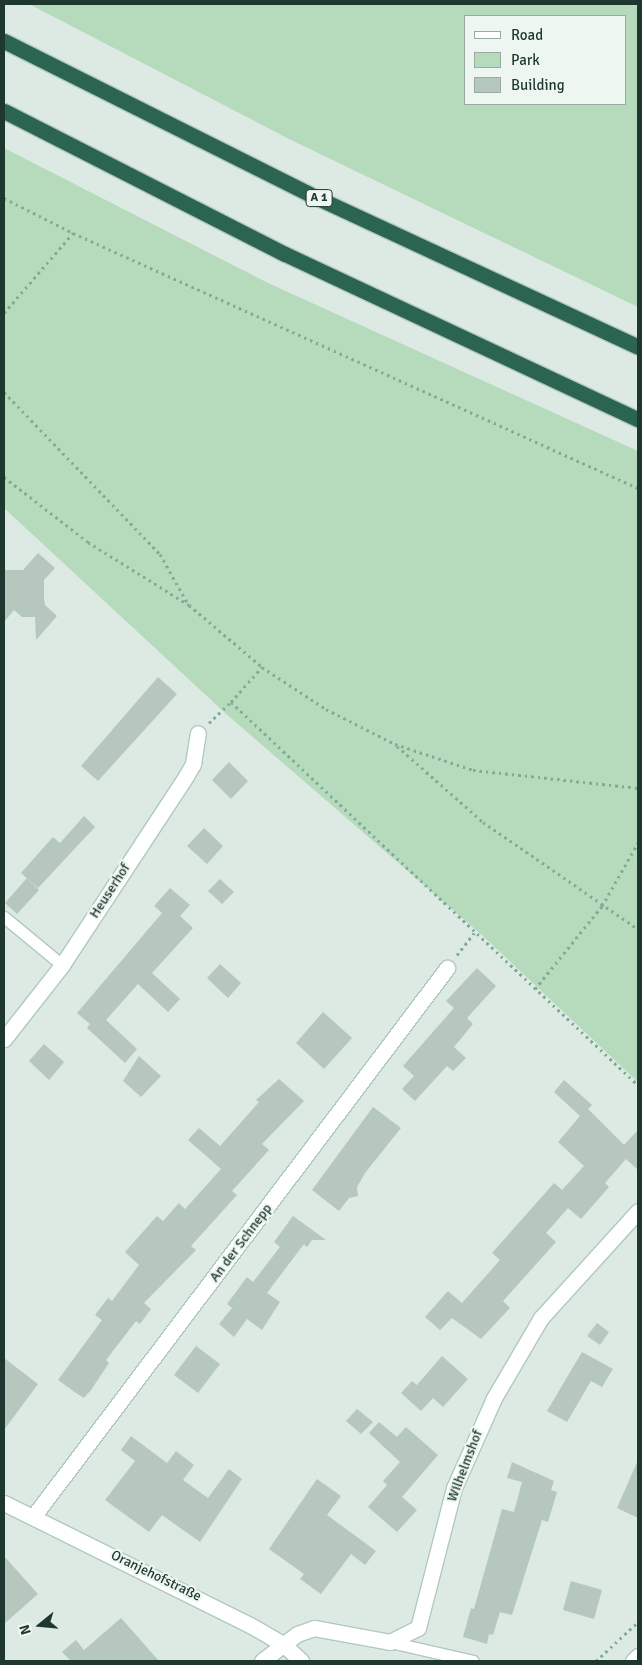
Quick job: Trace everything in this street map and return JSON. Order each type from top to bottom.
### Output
[{"type":"highway","name":"A 1","points":[[4,40],[309,194],[638,347]]},
{"type":"highway","points":[[4,111],[285,254],[638,419]]},
{"type":"street","name":"Heuserhof","points":[[4,1039],[62,965],[186,776],[193,764],[198,733]]},
{"type":"street","name":"An der Schnepp","points":[[33,1517],[447,968]]},
{"type":"street","name":"Wilhelmshof","points":[[390,1642],[418,1628],[454,1488],[494,1398],[518,1356],[541,1318],[570,1283],[638,1211]]},
{"type":"street","name":"Oranjehofstraße","points":[[4,1503],[154,1574],[283,1644],[301,1661]]},
{"type":"street","points":[[262,1661],[297,1634],[314,1628],[390,1642]]},
{"type":"street","points":[[633,1661],[638,1656]]},
{"type":"lane","points":[[4,917],[62,965]]},
{"type":"lane","points":[[390,1642],[473,1661]]},
{"type":"path","points":[[4,198],[73,234],[638,488]]},
{"type":"path","points":[[4,314],[73,234]]},
{"type":"path","points":[[4,392],[160,554],[189,605]]},
{"type":"path","points":[[4,477],[88,542],[189,605],[262,667],[326,709],[395,744],[473,770],[638,788]]},
{"type":"path","points":[[198,733],[231,702],[262,667]]},
{"type":"path","points":[[231,702],[474,933],[638,1085]]},
{"type":"path","points":[[395,744],[483,822],[602,906],[638,929]]},
{"type":"path","points":[[535,989],[602,906],[638,843]]},
{"type":"path","points":[[447,968],[474,933]]},
{"type":"path","points":[[596,1661],[638,1622]]},
{"type":"green space","points":[[29,4],[638,4],[638,307],[289,139]]},
{"type":"green space","points":[[4,148],[268,283],[638,451],[638,1082],[484,937],[224,712],[4,508]]},
{"type":"building","points":[[38,553],[55,568],[44,580],[44,597],[45,605],[57,616],[36,640],[35,617],[22,617],[14,610],[4,622],[4,570],[23,570]]},
{"type":"building","points":[[158,677],[177,694],[98,781],[81,766]]},
{"type":"building","points":[[229,762],[248,781],[231,799],[212,780]]},
{"type":"building","points":[[84,816],[95,827],[38,888],[21,873],[53,837],[60,843]]},
{"type":"building","points":[[204,828],[223,846],[207,864],[187,846]]},
{"type":"building","points":[[27,878],[39,890],[17,914],[5,903]]},
{"type":"building","points":[[220,879],[234,892],[222,904],[208,891]]},
{"type":"building","points":[[170,888],[190,905],[180,916],[193,928],[152,973],[180,999],[168,1012],[138,984],[106,1020],[137,1049],[125,1063],[87,1028],[90,1024],[77,1013],[162,913],[154,906]]},
{"type":"building","points":[[220,964],[241,983],[228,998],[207,978]]},
{"type":"building","points":[[477,968],[496,986],[467,1018],[473,1024],[454,1047],[466,1058],[453,1071],[447,1066],[415,1101],[402,1089],[414,1076],[403,1066],[454,1008],[446,1001]]},
{"type":"building","points":[[323,1012],[352,1038],[324,1069],[296,1043]]},
{"type":"building","points":[[44,1044],[64,1062],[49,1080],[29,1061]]},
{"type":"building","points":[[139,1056],[161,1076],[141,1097],[123,1081]]},
{"type":"building","points":[[279,1079],[304,1101],[262,1144],[269,1150],[232,1191],[237,1195],[191,1246],[196,1250],[144,1303],[151,1309],[140,1324],[136,1321],[106,1360],[109,1363],[91,1390],[84,1398],[76,1393],[58,1380],[102,1320],[95,1315],[108,1298],[112,1301],[139,1265],[125,1252],[157,1216],[163,1221],[179,1203],[185,1209],[221,1169],[188,1140],[199,1128],[220,1146],[259,1102],[256,1100]]},
{"type":"building","points":[[564,1080],[592,1105],[588,1109],[624,1145],[638,1130],[638,1170],[626,1159],[605,1183],[609,1187],[581,1219],[568,1208],[546,1233],[556,1242],[503,1301],[510,1308],[481,1339],[452,1318],[440,1330],[425,1317],[448,1291],[462,1303],[500,1260],[492,1253],[554,1183],[562,1190],[584,1166],[558,1142],[580,1116],[554,1092]]},
{"type":"building","points":[[373,1107],[401,1128],[365,1173],[357,1187],[358,1196],[349,1198],[339,1211],[312,1190]]},
{"type":"building","points":[[293,1216],[326,1240],[312,1240],[307,1247],[304,1244],[267,1293],[280,1302],[262,1330],[247,1319],[234,1337],[219,1324],[232,1308],[227,1304],[247,1277],[253,1282],[280,1247],[274,1242]]},
{"type":"building","points":[[597,1323],[609,1332],[600,1345],[587,1336]]},
{"type":"building","points":[[196,1346],[220,1364],[198,1393],[174,1375]]},
{"type":"building","points":[[582,1352],[613,1369],[602,1387],[591,1381],[567,1422],[547,1411]]},
{"type":"building","points":[[442,1356],[468,1379],[443,1407],[433,1398],[421,1411],[401,1393],[412,1381],[417,1385]]},
{"type":"building","points":[[4,1358],[38,1384],[4,1430]]},
{"type":"building","points":[[357,1409],[373,1422],[361,1434],[346,1421]]},
{"type":"building","points":[[379,1422],[397,1437],[406,1427],[438,1455],[402,1497],[417,1510],[397,1532],[368,1507],[387,1485],[383,1481],[400,1462],[369,1433]]},
{"type":"building","points":[[131,1436],[167,1463],[176,1451],[194,1465],[183,1480],[208,1498],[229,1469],[242,1479],[200,1542],[162,1515],[149,1532],[105,1500],[135,1461],[121,1450]]},
{"type":"building","points":[[638,1460],[638,1518],[617,1508]]},
{"type":"building","points":[[512,1462],[554,1481],[551,1490],[557,1492],[548,1522],[542,1520],[512,1615],[500,1612],[493,1635],[489,1634],[487,1644],[463,1637],[471,1608],[474,1609],[502,1509],[514,1512],[522,1482],[507,1478]]},
{"type":"building","points":[[317,1479],[341,1496],[327,1515],[376,1551],[365,1565],[351,1554],[321,1594],[300,1579],[304,1574],[269,1549]]},
{"type":"building","points":[[4,1556],[38,1594],[4,1624]]},
{"type":"building","points":[[571,1581],[602,1590],[594,1619],[563,1610]]},
{"type":"building","points":[[121,1618],[159,1661],[71,1661],[62,1652],[76,1640],[84,1650]]}]
